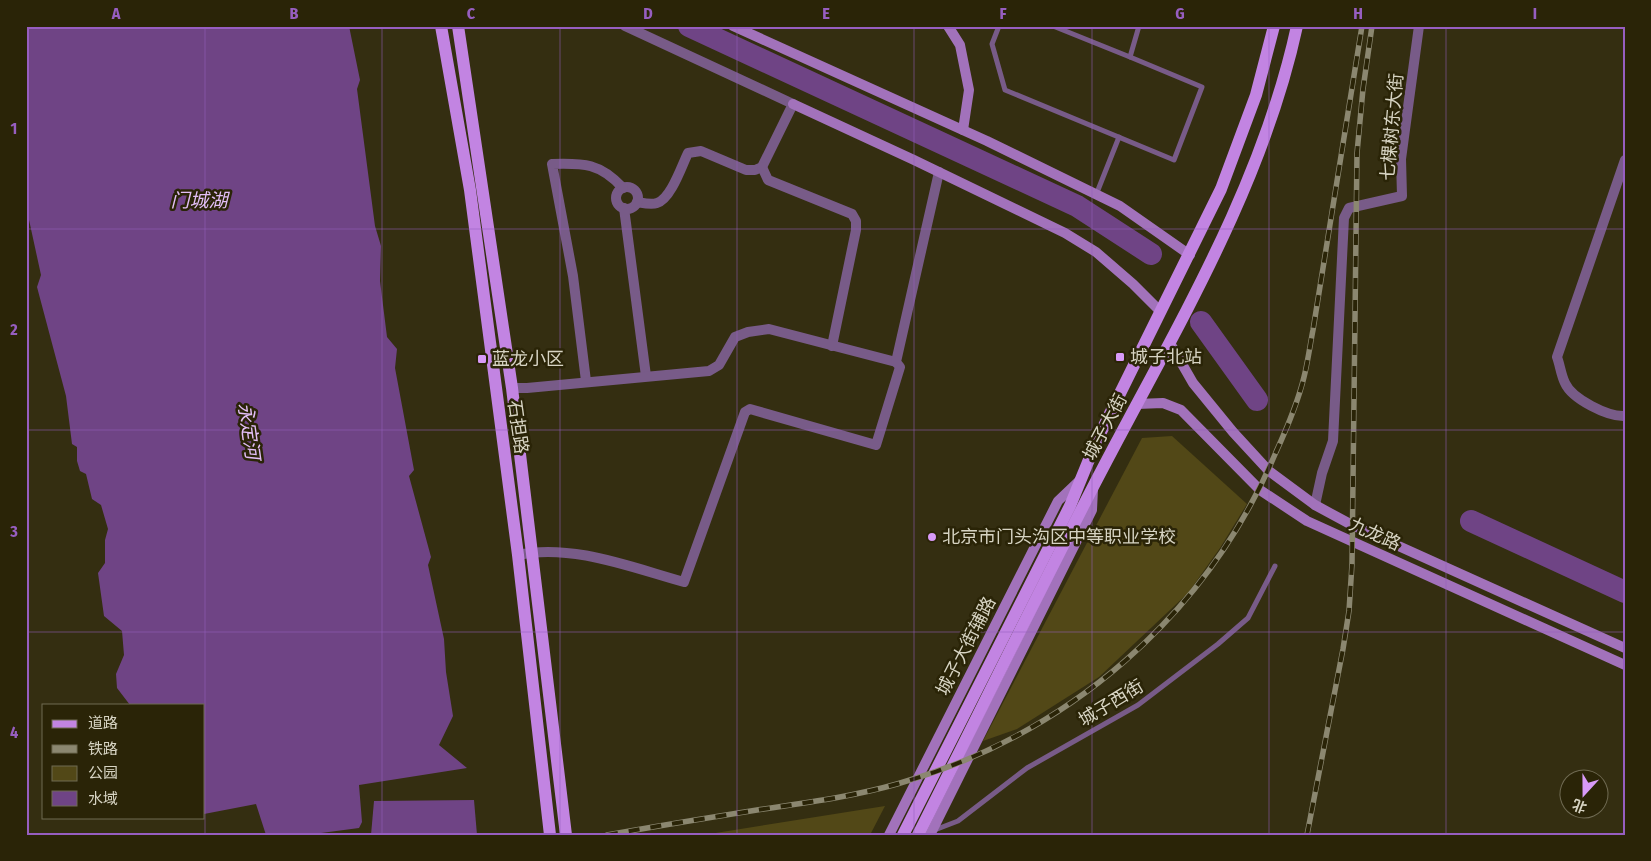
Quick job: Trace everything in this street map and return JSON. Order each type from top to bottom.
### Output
[{"type":"main road","name":"石担路","points":[[441,26],[470,190],[518,555],[550,835]]},
{"type":"main road","name":"石担路","points":[[458,26],[512,388],[566,835]]},
{"type":"main road","name":"城子大街","points":[[903,835],[1070,506],[1097,440],[1221,189],[1256,95],[1274,26]]},
{"type":"main road","name":"城子大街","points":[[918,835],[1094,485],[1170,343],[1241,198],[1276,103],[1297,26]]},
{"type":"street","points":[[625,26],[939,172],[1065,234],[1096,252],[1160,311]]},
{"type":"street","points":[[733,26],[963,130],[1120,206],[1190,255]]},
{"type":"street","points":[[948,26],[960,45],[970,90],[963,130]]},
{"type":"street","name":"七棵树东大街","points":[[1315,505],[1322,474],[1333,440],[1344,218],[1349,208],[1402,196],[1401,158],[1419,26]]},
{"type":"street","points":[[637,202],[658,203],[666,196],[688,152],[701,151],[746,170],[755,170],[762,167],[793,104]]},
{"type":"street","points":[[1625,160],[1557,357],[1565,385],[1586,404],[1617,416],[1625,416]]},
{"type":"street","points":[[586,381],[572,276],[552,164],[585,164],[603,170],[623,188]]},
{"type":"street","points":[[762,167],[768,180],[852,214],[856,221],[856,230],[832,346]]},
{"type":"street","points":[[896,362],[939,172]]},
{"type":"street","points":[[630,187],[636,191],[637,202],[631,208],[624,208],[618,203],[617,197],[623,188],[630,187]]},
{"type":"street","points":[[624,208],[646,376]]},
{"type":"street","points":[[512,388],[709,371],[719,366],[735,337],[748,332],[769,329],[896,362],[900,367],[876,445],[750,408],[745,412],[684,582],[586,555],[546,551],[518,555]]},
{"type":"street","name":"九龙路","points":[[1170,343],[1193,383],[1233,432],[1269,470],[1315,505],[1352,525],[1625,648]]},
{"type":"street","name":"九龙路","points":[[1137,404],[1163,402],[1181,410],[1260,490],[1307,521],[1625,665]]},
{"type":"street","name":"城子大街辅路","points":[[889,835],[1058,501],[1081,478]]},
{"type":"street","points":[[931,833],[1092,510],[1094,485]]},
{"type":"lane","points":[[998,26],[992,44],[1005,90],[1174,160],[1202,87],[1053,26]]},
{"type":"lane","points":[[1130,58],[1140,26]]},
{"type":"lane","points":[[1096,195],[1119,137]]},
{"type":"lane","name":"城子西街","points":[[931,833],[958,821],[1026,768],[1138,705],[1218,644],[1248,618],[1275,566]]},
{"type":"green space","points":[[1172,436],[1247,504],[1220,548],[1188,593],[1099,677],[1017,729],[983,741],[1142,438]]},
{"type":"green space","points":[[885,806],[870,835],[703,835]]},
{"type":"water","name":"门城湖","points":[[26,26],[349,26],[360,80],[357,89],[375,226],[381,246],[380,281],[387,337],[397,349],[395,368],[414,470],[409,476],[431,557],[428,565],[444,639],[446,672],[453,716],[439,745],[467,768],[359,785],[362,822],[359,828],[306,835],[266,835],[256,804],[205,814],[205,704],[129,704],[117,688],[116,674],[124,655],[122,631],[104,616],[98,573],[105,563],[105,540],[108,529],[101,505],[92,499],[86,474],[80,471],[77,461],[77,447],[72,444],[66,396],[37,287],[41,275],[26,206]]},
{"type":"water","points":[[474,800],[477,835],[371,835],[374,801]]},
{"type":"waterway","points":[[689,26],[1077,206],[1151,254]]},
{"type":"waterway","points":[[1201,322],[1257,400]]},
{"type":"waterway","points":[[1471,521],[1625,592]]},
{"type":"railway","points":[[607,835],[862,793],[897,784],[960,762],[1019,735],[1074,701],[1125,661],[1171,616],[1212,566],[1247,511],[1280,443],[1299,396],[1313,330],[1362,26]]},
{"type":"railway","points":[[1307,835],[1349,611],[1352,564],[1357,153],[1363,89],[1372,26]]},
{"type":"place","name":"城子北站","points":[[1120,357]]},
{"type":"place","name":"蓝龙小区","points":[[482,359]]},
{"type":"place","name":"北京市门头沟区中等职业学校","points":[[932,537]]},
{"type":"water label","name":"永定河","points":[[249,431]]}]
